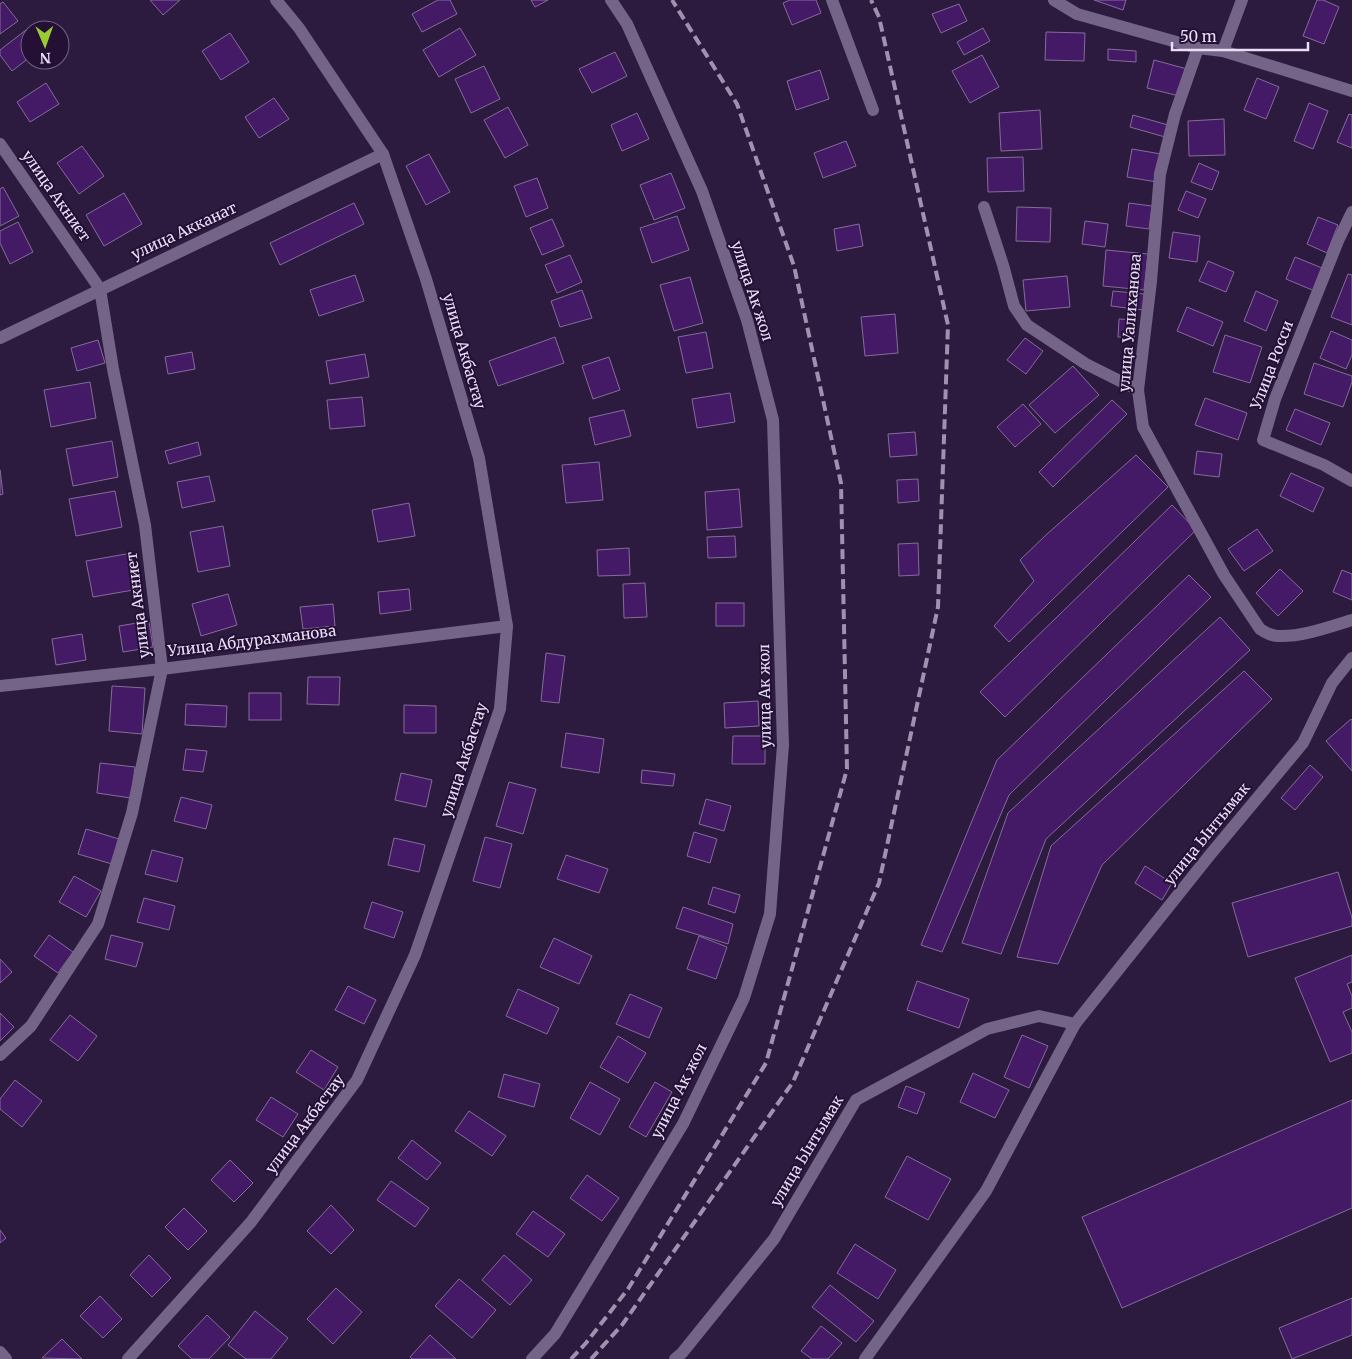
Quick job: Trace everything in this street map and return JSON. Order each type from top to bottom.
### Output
[{"type":"street","name":"улица Акбастау","points":[[128,1359],[252,1222],[357,1080],[415,956],[500,709],[507,626],[479,458],[426,279],[383,154],[300,28],[276,0]]},
{"type":"street","name":"улица Ак жол","points":[[532,1359],[554,1334],[683,1124],[744,998],[770,914],[783,745],[773,420],[747,320],[702,191],[627,24],[611,0]]},
{"type":"street","points":[[832,0],[873,110]]},
{"type":"street","points":[[1054,0],[1076,14],[1198,48],[1223,50],[1352,91]]},
{"type":"street","points":[[1223,50],[1242,0]]},
{"type":"street","name":"улица Уалиханова","points":[[1198,48],[1175,114],[1160,174],[1154,225],[1151,281],[1138,390],[1143,427],[1224,575],[1260,628],[1267,634],[1278,636],[1352,620]]},
{"type":"street","name":"улица Акниет","points":[[0,144],[100,289],[113,369],[145,526],[162,669],[132,813],[98,924],[31,1026],[0,1055]]},
{"type":"street","name":"улица Акканат","points":[[0,338],[383,154]]},
{"type":"street","points":[[984,207],[1004,265],[1014,306],[1027,326],[1086,364],[1138,390]]},
{"type":"street","name":"Улица Росси","points":[[1352,212],[1338,241],[1275,399],[1263,440],[1324,465],[1352,481]]},
{"type":"street","name":"Улица Абдурахманова","points":[[0,686],[162,669],[507,626]]},
{"type":"street","name":"улица Ынтымак","points":[[865,1359],[986,1191],[1075,1024],[1303,742],[1332,683],[1352,658]]},
{"type":"street","name":"улица Ынтымак","points":[[675,1359],[682,1353],[774,1239],[856,1100],[987,1029],[1039,1016],[1075,1024]]},
{"type":"street","points":[[0,1352],[6,1359]]},
{"type":"building","points":[[150,0],[180,0],[163,15]]},
{"type":"building","points":[[438,0],[450,0],[457,14],[422,32],[412,14]]},
{"type":"building","points":[[531,0],[548,0],[535,7]]},
{"type":"building","points":[[790,0],[816,0],[821,13],[792,25],[783,3]]},
{"type":"building","points":[[1094,0],[1126,0],[1123,10]]},
{"type":"building","points":[[1317,0],[1323,0],[1339,7],[1324,44],[1303,36]]},
{"type":"building","points":[[3,2],[18,21],[0,34],[0,4]]},
{"type":"building","points":[[959,4],[967,21],[941,33],[932,14]]},
{"type":"building","points":[[460,28],[476,55],[439,77],[423,50]]},
{"type":"building","points":[[983,28],[990,41],[964,55],[957,42]]},
{"type":"building","points":[[1046,32],[1085,33],[1084,61],[1045,60]]},
{"type":"building","points":[[230,33],[249,62],[221,80],[202,51]]},
{"type":"building","points":[[20,35],[20,65],[12,71],[0,55],[0,50]]},
{"type":"building","points":[[1108,49],[1136,51],[1136,62],[1108,60]]},
{"type":"building","points":[[615,52],[627,76],[592,93],[579,69]]},
{"type":"building","points":[[982,55],[999,87],[970,103],[952,71]]},
{"type":"building","points":[[1154,60],[1187,69],[1179,96],[1147,88]]},
{"type":"building","points":[[484,66],[500,99],[471,113],[455,79]]},
{"type":"building","points":[[820,70],[829,99],[796,110],[787,81]]},
{"type":"building","points":[[1257,78],[1279,87],[1266,119],[1244,110]]},
{"type":"building","points":[[46,83],[59,104],[30,122],[17,102]]},
{"type":"building","points":[[274,98],[289,119],[259,138],[245,117]]},
{"type":"building","points":[[1309,103],[1328,111],[1313,149],[1294,141]]},
{"type":"building","points":[[508,107],[528,145],[505,158],[484,120]]},
{"type":"building","points":[[1040,110],[1042,149],[1001,151],[999,113]]},
{"type":"building","points":[[637,113],[649,139],[622,151],[611,125]]},
{"type":"building","points":[[1349,114],[1352,115],[1352,148],[1337,142]]},
{"type":"building","points":[[1133,115],[1168,125],[1165,137],[1130,127]]},
{"type":"building","points":[[1224,119],[1225,155],[1189,156],[1188,121]]},
{"type":"building","points":[[846,141],[856,166],[823,178],[814,153]]},
{"type":"building","points":[[82,146],[104,176],[79,194],[57,163]]},
{"type":"building","points":[[1132,149],[1161,154],[1157,182],[1127,177]]},
{"type":"building","points":[[429,154],[450,192],[426,205],[406,166]]},
{"type":"building","points":[[1023,157],[1024,191],[988,192],[987,158]]},
{"type":"building","points":[[1199,163],[1219,172],[1212,190],[1191,182]]},
{"type":"building","points":[[671,173],[685,208],[654,220],[640,185]]},
{"type":"building","points":[[537,178],[548,208],[526,217],[514,186]]},
{"type":"building","points":[[3,187],[19,216],[0,226],[0,189]]},
{"type":"building","points":[[1186,191],[1206,199],[1198,218],[1178,210]]},
{"type":"building","points":[[124,193],[142,224],[104,246],[86,215]]},
{"type":"building","points":[[354,203],[364,224],[280,265],[270,243]]},
{"type":"building","points":[[1129,203],[1152,206],[1149,229],[1126,226]]},
{"type":"building","points":[[1017,207],[1051,208],[1050,242],[1016,241]]},
{"type":"building","points":[[677,216],[689,250],[652,263],[640,228]]},
{"type":"building","points":[[1318,217],[1338,225],[1327,253],[1307,244]]},
{"type":"building","points":[[552,219],[564,246],[542,255],[530,228]]},
{"type":"building","points":[[1085,221],[1108,224],[1105,247],[1082,244]]},
{"type":"building","points":[[18,222],[33,252],[10,264],[0,243],[0,231]]},
{"type":"building","points":[[859,224],[863,246],[837,251],[834,229]]},
{"type":"building","points":[[1173,232],[1200,236],[1197,262],[1169,258]]},
{"type":"building","points":[[1106,250],[1148,254],[1144,290],[1103,286]]},
{"type":"building","points":[[570,255],[582,282],[557,293],[545,265]]},
{"type":"building","points":[[1295,257],[1327,270],[1317,292],[1286,279]]},
{"type":"building","points":[[1208,261],[1234,272],[1226,292],[1199,281]]},
{"type":"building","points":[[1348,274],[1352,275],[1352,325],[1331,317]]},
{"type":"building","points":[[355,275],[364,301],[319,316],[310,290]]},
{"type":"building","points":[[1067,276],[1070,307],[1026,311],[1023,280]]},
{"type":"building","points":[[690,277],[703,323],[674,331],[660,285]]},
{"type":"building","points":[[582,290],[592,318],[560,327],[551,301]]},
{"type":"building","points":[[1113,291],[1144,294],[1143,310],[1111,306]]},
{"type":"building","points":[[1256,291],[1278,301],[1266,331],[1244,321]]},
{"type":"building","points":[[1187,307],[1223,322],[1213,346],[1177,331]]},
{"type":"building","points":[[895,314],[898,353],[865,356],[861,317]]},
{"type":"building","points":[[1119,319],[1136,320],[1134,338],[1118,337]]},
{"type":"building","points":[[1331,331],[1352,340],[1352,355],[1346,369],[1320,358]]},
{"type":"building","points":[[706,332],[713,368],[686,373],[678,337]]},
{"type":"building","points":[[1225,335],[1262,347],[1250,383],[1213,372]]},
{"type":"building","points":[[555,337],[564,363],[498,386],[489,361]]},
{"type":"building","points":[[1025,338],[1043,351],[1026,374],[1007,360]]},
{"type":"building","points":[[98,340],[105,363],[77,371],[71,348]]},
{"type":"building","points":[[192,352],[195,369],[168,374],[165,357]]},
{"type":"building","points":[[365,354],[369,377],[330,384],[326,361]]},
{"type":"building","points":[[609,357],[620,390],[593,399],[582,366]]},
{"type":"building","points":[[1314,363],[1352,376],[1352,382],[1343,407],[1304,394]]},
{"type":"building","points":[[1073,366],[1099,395],[1055,433],[1029,405]]},
{"type":"building","points":[[90,382],[96,418],[51,427],[44,390]]},
{"type":"building","points":[[730,393],[735,422],[697,428],[692,399]]},
{"type":"building","points":[[362,397],[365,426],[330,429],[327,400]]},
{"type":"building","points":[[1205,398],[1247,413],[1238,440],[1195,425]]},
{"type":"building","points":[[1112,400],[1127,414],[1053,487],[1039,472]]},
{"type":"building","points":[[1023,404],[1041,424],[1015,447],[997,427]]},
{"type":"building","points":[[1295,409],[1330,423],[1321,445],[1286,430]]},
{"type":"building","points":[[624,410],[631,436],[595,445],[589,418]]},
{"type":"building","points":[[915,432],[917,455],[890,457],[888,434]]},
{"type":"building","points":[[112,441],[118,477],[73,486],[66,449]]},
{"type":"building","points":[[198,442],[201,455],[169,464],[165,451]]},
{"type":"building","points":[[1197,451],[1222,454],[1219,477],[1194,474]]},
{"type":"building","points":[[1136,455],[1168,487],[1009,642],[994,626],[1034,581],[1020,560]]},
{"type":"building","points":[[599,462],[603,500],[566,503],[562,465]]},
{"type":"building","points":[[0,470],[3,494],[0,495]]},
{"type":"building","points":[[1291,473],[1324,488],[1313,512],[1280,496]]},
{"type":"building","points":[[209,476],[215,501],[182,508],[177,482]]},
{"type":"building","points":[[918,479],[919,501],[898,503],[897,480]]},
{"type":"building","points":[[739,489],[742,527],[707,530],[705,492]]},
{"type":"building","points":[[115,491],[122,527],[76,536],[69,499]]},
{"type":"building","points":[[409,503],[415,536],[378,542],[372,510]]},
{"type":"building","points":[[1172,505],[1196,530],[1005,717],[980,692]]},
{"type":"building","points":[[223,526],[230,566],[198,572],[190,532]]},
{"type":"building","points":[[1257,529],[1273,551],[1244,571],[1228,549]]},
{"type":"building","points":[[735,536],[736,557],[708,558],[707,537]]},
{"type":"building","points":[[918,543],[919,575],[899,576],[898,544]]},
{"type":"building","points":[[629,548],[630,575],[598,576],[597,550]]},
{"type":"building","points":[[132,553],[139,589],[93,597],[86,561]]},
{"type":"building","points":[[1280,569],[1303,591],[1278,616],[1256,593]]},
{"type":"building","points":[[1342,570],[1352,574],[1352,600],[1333,592]]},
{"type":"building","points":[[1189,575],[1211,597],[1009,795],[942,952],[921,945],[997,760]]},
{"type":"building","points":[[645,583],[647,617],[624,618],[623,584]]},
{"type":"building","points":[[409,589],[411,610],[380,614],[378,592]]},
{"type":"building","points":[[228,594],[237,625],[201,636],[192,604]]},
{"type":"building","points":[[716,603],[744,603],[744,626],[716,626]]},
{"type":"building","points":[[333,604],[335,626],[303,629],[300,607]]},
{"type":"building","points":[[1220,617],[1250,650],[1046,839],[1001,954],[962,943],[1008,813]]},
{"type":"building","points":[[149,621],[153,647],[123,652],[119,626]]},
{"type":"building","points":[[82,634],[86,660],[56,665],[52,639]]},
{"type":"building","points":[[546,653],[565,656],[559,703],[541,701]]},
{"type":"building","points":[[1244,671],[1272,699],[1102,865],[1058,964],[1017,957],[1051,846]]},
{"type":"building","points":[[308,677],[340,677],[339,705],[307,704]]},
{"type":"building","points":[[112,686],[145,688],[142,734],[109,731]]},
{"type":"building","points":[[249,693],[281,693],[281,720],[249,720]]},
{"type":"building","points":[[758,701],[759,726],[725,728],[724,703]]},
{"type":"building","points":[[186,704],[227,706],[226,727],[185,725]]},
{"type":"building","points":[[404,705],[436,706],[436,733],[404,733]]},
{"type":"building","points":[[1352,720],[1352,771],[1326,741]]},
{"type":"building","points":[[566,733],[604,739],[599,773],[561,767]]},
{"type":"building","points":[[733,736],[765,736],[765,764],[732,764]]},
{"type":"building","points":[[186,749],[207,751],[203,772],[183,770]]},
{"type":"building","points":[[100,763],[135,767],[131,798],[97,793]]},
{"type":"building","points":[[1310,765],[1323,777],[1295,810],[1281,798]]},
{"type":"building","points":[[642,770],[675,774],[673,786],[641,783]]},
{"type":"building","points":[[401,773],[432,780],[426,807],[395,800]]},
{"type":"building","points":[[509,782],[536,789],[523,834],[496,826]]},
{"type":"building","points":[[181,797],[212,805],[206,829],[174,821]]},
{"type":"building","points":[[706,799],[731,806],[724,831],[699,824]]},
{"type":"building","points":[[86,829],[119,839],[112,864],[78,854]]},
{"type":"building","points":[[694,832],[717,839],[710,863],[687,856]]},
{"type":"building","points":[[485,837],[512,844],[500,888],[473,881]]},
{"type":"building","points":[[394,838],[425,845],[419,872],[388,865]]},
{"type":"building","points":[[152,850],[183,858],[177,882],[145,874]]},
{"type":"building","points":[[566,855],[608,869],[599,893],[557,879]]},
{"type":"building","points":[[1145,866],[1172,883],[1162,900],[1135,883]]},
{"type":"building","points":[[1338,872],[1352,918],[1352,926],[1248,957],[1232,903]]},
{"type":"building","points":[[74,876],[101,891],[86,917],[59,902]]},
{"type":"building","points":[[713,887],[740,895],[735,913],[708,904]]},
{"type":"building","points":[[144,898],[175,906],[169,930],[137,922]]},
{"type":"building","points":[[372,902],[403,912],[394,938],[364,928]]},
{"type":"building","points":[[683,907],[733,924],[728,944],[676,928]]},
{"type":"building","points":[[49,935],[73,952],[58,973],[34,956]]},
{"type":"building","points":[[111,935],[143,943],[136,967],[105,959]]},
{"type":"building","points":[[699,936],[727,947],[716,979],[687,969]]},
{"type":"building","points":[[554,938],[592,956],[579,984],[540,967]]},
{"type":"building","points":[[1352,955],[1352,982],[1347,984],[1352,996],[1352,1008],[1343,1012],[1352,1032],[1352,1053],[1330,1062],[1295,978]]},
{"type":"building","points":[[0,959],[12,972],[0,983]]},
{"type":"building","points":[[917,981],[969,999],[959,1028],[907,1010]]},
{"type":"building","points":[[348,986],[376,1000],[364,1024],[335,1010]]},
{"type":"building","points":[[518,989],[559,1008],[547,1034],[506,1016]]},
{"type":"building","points":[[630,994],[662,1008],[649,1038],[616,1024]]},
{"type":"building","points":[[0,1013],[14,1027],[0,1041]]},
{"type":"building","points":[[70,1015],[97,1036],[78,1061],[50,1040]]},
{"type":"building","points":[[1022,1035],[1048,1046],[1029,1088],[1004,1077]]},
{"type":"building","points":[[618,1036],[646,1053],[628,1083],[600,1067]]},
{"type":"building","points":[[311,1050],[338,1067],[324,1090],[296,1072]]},
{"type":"building","points":[[973,1073],[1009,1090],[995,1118],[960,1102]]},
{"type":"building","points":[[504,1074],[540,1084],[534,1107],[498,1097]]},
{"type":"building","points":[[15,1080],[42,1101],[22,1127],[0,1109],[0,1099]]},
{"type":"building","points":[[590,1082],[620,1099],[600,1135],[570,1118]]},
{"type":"building","points":[[655,1082],[672,1092],[646,1137],[629,1127]]},
{"type":"building","points":[[906,1086],[925,1093],[917,1114],[898,1107]]},
{"type":"building","points":[[271,1097],[298,1114],[283,1137],[256,1120]]},
{"type":"building","points":[[1352,1100],[1352,1208],[1122,1308],[1082,1217]]},
{"type":"building","points":[[469,1111],[506,1136],[492,1156],[455,1131]]},
{"type":"building","points":[[412,1140],[441,1163],[427,1180],[398,1158]]},
{"type":"building","points":[[907,1156],[951,1179],[928,1220],[885,1197]]},
{"type":"building","points":[[230,1160],[253,1183],[234,1202],[211,1180]]},
{"type":"building","points":[[587,1175],[619,1198],[602,1221],[570,1198]]},
{"type":"building","points":[[391,1181],[429,1208],[415,1227],[377,1200]]},
{"type":"building","points":[[331,1205],[354,1230],[331,1254],[307,1231]]},
{"type":"building","points":[[184,1208],[207,1231],[188,1250],[165,1227]]},
{"type":"building","points":[[533,1211],[565,1234],[548,1257],[516,1234]]},
{"type":"building","points":[[0,1230],[6,1238],[0,1243]]},
{"type":"building","points":[[855,1244],[896,1270],[878,1299],[837,1273]]},
{"type":"building","points":[[149,1255],[171,1278],[152,1297],[130,1275]]},
{"type":"building","points":[[504,1255],[532,1280],[510,1305],[482,1280]]},
{"type":"building","points":[[459,1279],[496,1310],[472,1338],[435,1306]]},
{"type":"building","points":[[830,1285],[874,1321],[856,1342],[812,1307]]},
{"type":"building","points":[[336,1288],[362,1312],[333,1344],[307,1319]]},
{"type":"building","points":[[100,1296],[122,1319],[103,1338],[80,1316]]},
{"type":"building","points":[[1352,1298],[1352,1335],[1292,1359],[1279,1328]]},
{"type":"building","points":[[255,1311],[288,1338],[271,1359],[246,1359],[228,1345]]},
{"type":"building","points":[[207,1315],[230,1337],[209,1359],[192,1359],[178,1346]]},
{"type":"building","points":[[821,1326],[842,1343],[828,1359],[812,1359],[801,1351]]},
{"type":"building","points":[[430,1335],[456,1359],[412,1359],[410,1357]]},
{"type":"building","points":[[62,1339],[82,1359],[42,1358]]},
{"type":"railway","points":[[571,1359],[586,1343],[628,1289],[766,1063],[847,769],[841,483],[794,266],[737,104],[672,0]]},
{"type":"railway","points":[[591,1359],[622,1325],[793,1082],[879,883],[938,607],[948,325],[879,17],[871,0]]}]
